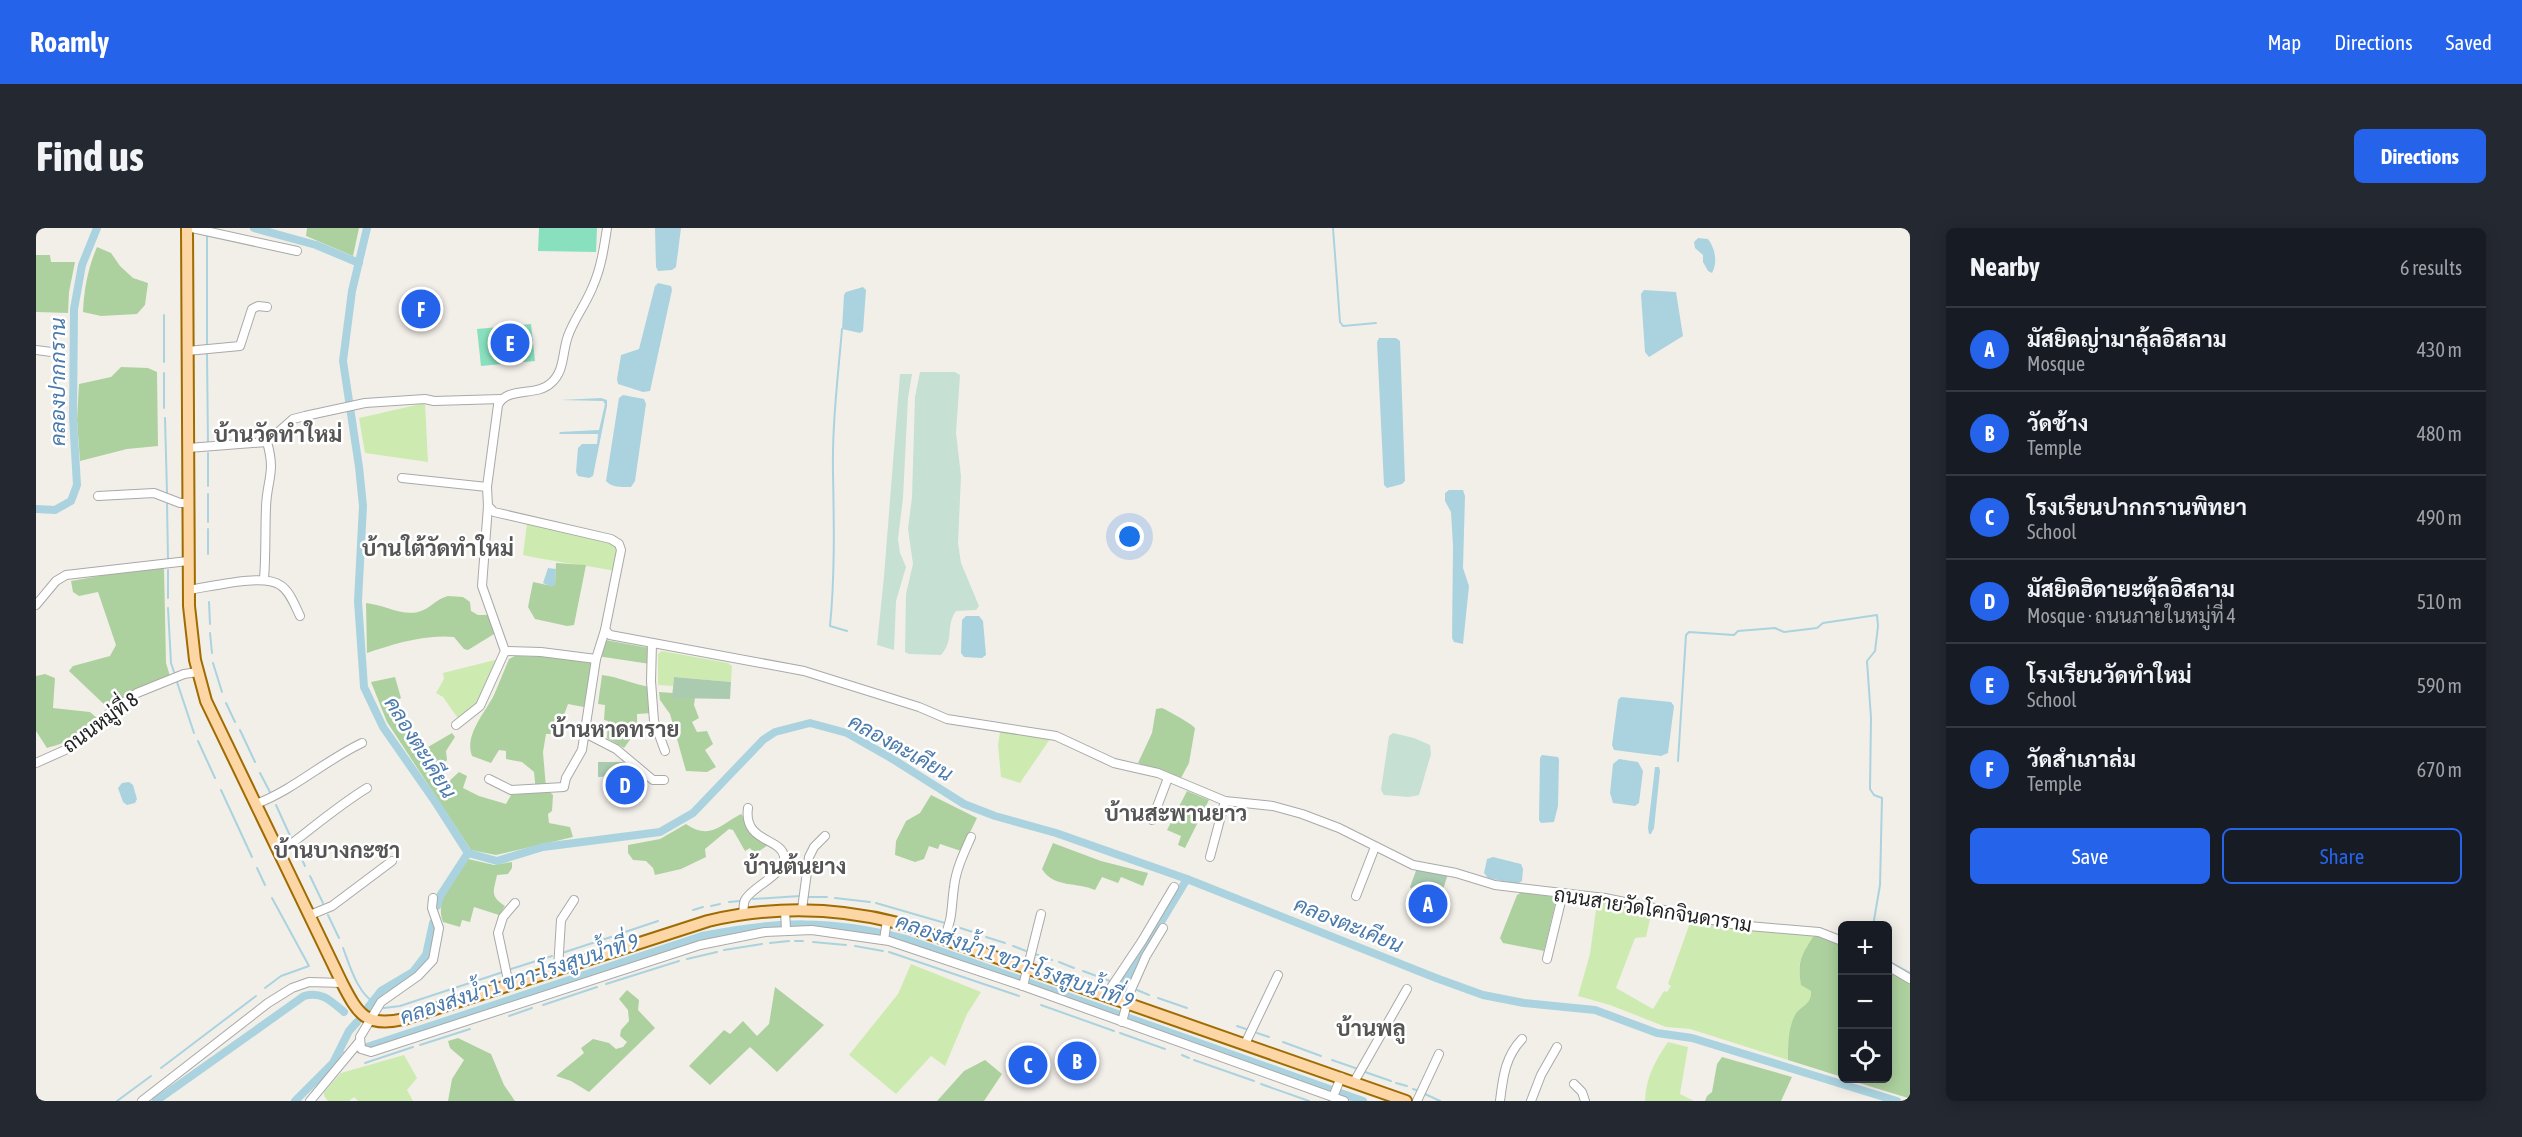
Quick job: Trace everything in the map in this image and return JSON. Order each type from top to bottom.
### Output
[{"type":"main road","points":[[187,228],[188,590],[190,629],[198,672],[206,701],[342,983],[353,1005],[369,1020],[383,1023],[404,1019],[708,921],[743,914],[785,914],[802,909],[844,912],[944,938],[1039,983],[1106,994],[1127,1005],[1406,1101]]},
{"type":"street","points":[[192,228],[297,251]]},
{"type":"street","points":[[188,448],[267,442],[293,419],[357,405],[425,399],[434,401],[501,399],[546,388],[562,367],[567,337],[599,270],[607,228]]},
{"type":"street","points":[[187,351],[240,346],[252,309],[258,306],[267,307]]},
{"type":"street","points":[[36,350],[59,353]]},
{"type":"street","points":[[456,725],[480,706],[505,651],[482,586],[488,506],[487,487],[498,405],[501,399]]},
{"type":"street","points":[[264,579],[267,541],[266,504],[272,476],[272,462],[267,442]]},
{"type":"street","points":[[402,478],[487,487]]},
{"type":"street","points":[[98,496],[154,493],[180,503],[188,503]]},
{"type":"street","points":[[488,506],[494,512],[611,539],[619,544],[621,550],[605,630],[596,659],[582,750],[566,778],[564,787],[511,790],[489,779]]},
{"type":"street","points":[[36,605],[56,581],[66,575],[188,561]]},
{"type":"street","points":[[188,590],[264,579],[279,584],[286,590],[300,616]]},
{"type":"street","name":"ถนนสายวัดโคกจินดาราม","points":[[605,630],[610,635],[804,671],[967,724],[1056,736],[1114,764],[1145,770],[1226,801],[1273,806],[1294,811],[1340,828],[1413,865],[1456,873],[1495,885],[1630,903],[1713,921],[1819,932],[1838,939]]},
{"type":"street","points":[[652,643],[651,681],[654,721],[665,751]]},
{"type":"street","points":[[505,651],[560,654],[596,659]]},
{"type":"street","name":"ถนนหมู่ที่ 8","points":[[36,763],[74,746],[108,714],[137,693],[184,674],[198,672]]},
{"type":"street","points":[[585,733],[616,749],[653,780],[664,780]]},
{"type":"street","points":[[256,804],[286,792],[330,760],[362,743]]},
{"type":"street","points":[[1152,820],[1168,778]]},
{"type":"street","points":[[279,853],[308,833],[340,804],[367,788]]},
{"type":"street","points":[[1209,857],[1226,801]]},
{"type":"street","points":[[743,914],[744,901],[772,876],[785,858],[783,852],[751,828],[747,817],[748,808]]},
{"type":"street","points":[[802,909],[808,857],[825,836]]},
{"type":"street","points":[[944,938],[952,919],[958,867],[971,837]]},
{"type":"street","points":[[1356,896],[1375,847]]},
{"type":"street","points":[[310,915],[332,906],[392,861]]},
{"type":"street","points":[[1106,994],[1142,941],[1174,887]]},
{"type":"street","points":[[1547,959],[1563,893]]},
{"type":"street","points":[[310,1101],[359,1042],[363,1029],[381,1002],[418,976],[433,960],[439,928],[432,908],[433,898]]},
{"type":"street","points":[[558,969],[561,920],[574,900]]},
{"type":"street","points":[[509,985],[498,933],[503,917],[515,903]]},
{"type":"street","points":[[785,914],[786,928]]},
{"type":"street","points":[[1025,978],[1041,914]]},
{"type":"street","points":[[884,938],[886,923]]},
{"type":"street","points":[[359,1042],[361,1049],[371,1052],[683,950],[727,938],[786,928],[884,938],[1025,978],[1123,1020],[1344,1101]]},
{"type":"street","points":[[1123,1020],[1146,956],[1163,928]]},
{"type":"street","points":[[1892,969],[1910,979]]},
{"type":"street","points":[[1245,1044],[1278,975]]},
{"type":"street","points":[[142,1101],[268,1003],[292,988],[309,982],[342,983]]},
{"type":"street","points":[[1354,1082],[1407,988]]},
{"type":"street","points":[[1500,1101],[1505,1067],[1511,1053],[1522,1039]]},
{"type":"street","points":[[1531,1101],[1557,1047]]},
{"type":"street","points":[[1417,1101],[1439,1054]]},
{"type":"street","points":[[1333,1096],[1340,1080]]},
{"type":"street","points":[[1574,1084],[1582,1092],[1585,1101]]},
{"type":"green space","points":[[307,228],[359,228],[353,256],[306,236]]},
{"type":"green space","points":[[539,228],[597,228],[596,252],[538,251]]},
{"type":"green space","points":[[97,247],[111,253],[120,266],[133,278],[148,283],[145,305],[137,314],[101,316],[83,312],[87,279]]},
{"type":"green space","points":[[36,255],[50,255],[51,262],[75,262],[69,292],[68,313],[36,312]]},
{"type":"green space","points":[[531,324],[535,361],[481,366],[477,329]]},
{"type":"green space","points":[[121,367],[148,368],[157,372],[158,446],[127,449],[80,461],[77,420],[79,384],[111,377]]},
{"type":"green space","points":[[920,372],[955,372],[960,375],[956,433],[961,476],[958,543],[961,563],[979,606],[976,610],[956,611],[951,622],[948,643],[941,655],[905,652],[906,594],[913,564],[908,529],[912,497],[915,397]]},
{"type":"green space","points":[[900,374],[912,374],[908,398],[903,498],[898,539],[900,553],[906,567],[896,601],[894,650],[877,645]]},
{"type":"green space","points":[[425,403],[428,462],[365,453],[359,418]]},
{"type":"green space","points":[[527,523],[616,545],[620,552],[616,571],[523,555]]},
{"type":"green space","points":[[556,563],[586,565],[574,625],[567,626],[535,619],[528,607],[533,582],[552,586],[555,584]]},
{"type":"green space","points":[[164,568],[166,663],[170,676],[134,690],[109,709],[69,671],[73,666],[110,656],[116,645],[98,592],[79,596],[73,592],[71,581],[128,571]]},
{"type":"green space","points":[[448,596],[463,597],[470,602],[471,611],[478,615],[489,615],[497,629],[494,634],[468,650],[464,649],[454,637],[443,636],[410,640],[367,653],[366,603],[412,613],[422,611]]},
{"type":"green space","points":[[600,639],[650,648],[650,664],[597,656]]},
{"type":"green space","points":[[662,651],[728,663],[732,666],[731,682],[674,677],[673,686],[658,685],[658,654]]},
{"type":"green space","points":[[515,656],[557,657],[591,662],[590,671],[595,672],[589,708],[568,704],[564,715],[557,714],[554,734],[546,734],[543,752],[546,788],[553,795],[552,811],[548,814],[549,823],[570,827],[573,837],[496,855],[471,850],[387,722],[371,682],[395,677],[401,698],[395,702],[403,715],[399,718],[409,733],[405,736],[416,754],[452,733],[455,737],[446,751],[447,760],[437,771],[446,784],[459,772],[467,776],[463,788],[479,796],[506,804],[511,795],[536,792],[534,772],[522,762],[506,759],[506,751],[499,750],[491,763],[472,756],[470,748],[473,732],[494,695],[509,659]]},
{"type":"green space","points":[[499,659],[477,706],[461,718],[457,717],[443,697],[436,693],[444,679],[443,673]]},
{"type":"green space","points":[[45,674],[55,678],[53,708],[90,712],[98,719],[75,737],[47,748],[36,731],[36,676]]},
{"type":"green space","points":[[602,675],[650,687],[652,713],[637,714],[637,730],[624,748],[607,738],[608,721],[604,720],[605,705],[598,704]]},
{"type":"green space","points":[[674,677],[731,682],[730,699],[672,698]]},
{"type":"green space","points":[[659,692],[673,693],[673,698],[695,698],[694,705],[699,718],[692,722],[697,732],[707,731],[713,744],[705,750],[716,767],[707,772],[686,771],[670,714],[660,700]]},
{"type":"green space","points":[[1162,708],[1195,728],[1189,763],[1181,778],[1138,763],[1152,733],[1156,709]]},
{"type":"green space","points":[[1000,732],[1050,739],[1020,783],[1001,777],[998,745]]},
{"type":"green space","points":[[1393,733],[1430,745],[1431,754],[1419,795],[1409,797],[1384,795],[1381,790],[1389,736]]},
{"type":"green space","points":[[598,762],[627,762],[630,765],[630,775],[598,777]]},
{"type":"green space","points":[[1187,791],[1209,800],[1185,848],[1178,845],[1181,836],[1167,830]]},
{"type":"green space","points":[[931,795],[977,818],[961,851],[940,844],[938,849],[929,846],[924,859],[915,862],[895,855],[896,841],[906,821],[920,813]]},
{"type":"green space","points":[[741,814],[768,845],[755,854],[750,848],[745,851],[733,830],[729,829],[705,849],[706,857],[681,869],[655,875],[653,868],[646,861],[633,860],[628,853],[628,845],[660,839],[686,824],[694,829],[708,831],[720,827]]},
{"type":"green space","points":[[1053,843],[1101,861],[1148,873],[1143,886],[1121,877],[1118,883],[1102,877],[1095,890],[1059,882],[1042,869]]},
{"type":"green space","points":[[468,859],[494,865],[512,862],[512,868],[508,874],[497,875],[494,893],[505,906],[499,915],[474,907],[470,922],[462,920],[460,927],[443,922],[441,905],[447,889]]},
{"type":"green space","points":[[1417,868],[1448,874],[1440,899],[1412,890],[1410,887]]},
{"type":"green space","points":[[1522,892],[1554,897],[1555,905],[1544,951],[1503,943],[1500,938],[1517,895]]},
{"type":"green space","points":[[1597,902],[1652,911],[1646,937],[1635,938],[1616,988],[1653,1009],[1664,991],[1667,992],[1671,986],[1668,984],[1691,920],[1733,927],[1820,935],[1805,952],[1800,962],[1801,984],[1811,991],[1811,995],[1807,1005],[1795,1014],[1788,1045],[1788,1060],[1690,1029],[1666,1027],[1610,1005],[1578,996],[1590,954]]},
{"type":"green space","points":[[1820,935],[1838,943],[1838,1076],[1788,1060],[1792,1022],[1796,1013],[1811,996],[1811,991],[1801,985],[1800,970],[1801,960],[1813,937]]},
{"type":"green space","points":[[911,964],[981,992],[967,1014],[945,1066],[931,1056],[896,1094],[849,1055],[898,994]]},
{"type":"green space","points":[[1892,972],[1910,983],[1910,1097],[1859,1083],[1892,1083]]},
{"type":"green space","points":[[775,987],[824,1025],[777,1072],[750,1047],[710,1085],[689,1066],[724,1030],[730,1034],[743,1021],[757,1036],[769,1024]]},
{"type":"green space","points":[[627,990],[639,1000],[638,1010],[655,1028],[589,1092],[571,1081],[556,1076],[584,1053],[581,1048],[593,1039],[609,1043],[616,1049],[623,1047],[627,1042],[620,1036],[621,1030],[629,1021],[628,1010],[619,999]]},
{"type":"green space","points":[[458,1038],[491,1054],[504,1085],[515,1101],[448,1101],[452,1079],[464,1060],[450,1048],[448,1041]]},
{"type":"green space","points":[[1668,1042],[1688,1047],[1680,1094],[1694,1101],[1645,1101],[1652,1070]]},
{"type":"green space","points":[[404,1055],[417,1078],[407,1090],[413,1101],[358,1101],[354,1097],[349,1101],[328,1101],[324,1096],[324,1092],[341,1073]]},
{"type":"green space","points":[[1722,1057],[1792,1077],[1781,1101],[1705,1101],[1712,1092],[1717,1064]]},
{"type":"green space","points":[[985,1060],[1002,1074],[984,1101],[937,1101],[964,1071]]},
{"type":"water","points":[[655,228],[681,228],[676,267],[672,270],[658,271],[656,267]]},
{"type":"water","points":[[1698,238],[1708,239],[1712,247],[1715,260],[1712,273],[1708,271],[1703,262],[1703,255],[1695,248],[1694,242]]},
{"type":"water","points":[[658,283],[671,286],[672,290],[650,391],[643,392],[618,384],[617,379],[621,355],[639,349],[655,286]]},
{"type":"water","points":[[863,287],[866,290],[863,331],[860,333],[842,329],[844,295],[846,292]]},
{"type":"water","points":[[1644,290],[1676,292],[1683,336],[1649,357],[1645,352],[1641,294]]},
{"type":"water","points":[[1379,338],[1396,338],[1400,341],[1405,481],[1387,488],[1384,485],[1377,342]]},
{"type":"water","points":[[623,395],[644,399],[646,404],[635,481],[631,487],[614,486],[606,481],[619,398]]},
{"type":"water","points":[[601,398],[607,400],[607,406],[593,476],[589,478],[578,476],[576,472],[578,448],[582,444],[597,444],[598,434],[559,434],[560,432],[599,430],[605,404],[603,401],[560,400]]},
{"type":"water","points":[[1449,490],[1463,490],[1465,496],[1463,568],[1469,586],[1463,644],[1454,642],[1452,638],[1453,546],[1451,512],[1445,501],[1445,493]]},
{"type":"water","points":[[548,568],[556,569],[555,584],[552,587],[543,583]]},
{"type":"water","points":[[966,616],[979,616],[983,621],[986,655],[982,658],[964,657],[961,653],[962,620]]},
{"type":"water","points":[[1621,697],[1671,702],[1674,706],[1668,753],[1661,756],[1614,750],[1612,745],[1618,700]]},
{"type":"water","points":[[1542,755],[1558,757],[1559,760],[1558,806],[1554,822],[1541,823],[1539,820],[1540,758]]},
{"type":"water","points":[[1619,759],[1638,762],[1643,771],[1639,803],[1635,806],[1613,803],[1610,793],[1613,764]]},
{"type":"water","points":[[1655,767],[1659,767],[1660,771],[1654,828],[1649,834],[1648,828]]},
{"type":"water","points":[[129,782],[133,785],[137,799],[135,803],[127,805],[123,802],[118,788],[122,783]]},
{"type":"water","points":[[1493,857],[1521,864],[1522,881],[1517,884],[1488,878],[1484,873],[1487,859]]},
{"type":"waterway","name":"คลองปากกราน","points":[[36,509],[55,510],[71,501],[77,485],[73,418],[74,309],[82,265],[97,228]]},
{"type":"waterway","name":"คลองปากกราน","points":[[254,228],[316,245],[359,263]]},
{"type":"waterway","name":"คลองตะเคียน","points":[[367,228],[352,291],[343,361],[363,506],[358,601],[364,687],[383,727],[468,853],[497,861],[543,847],[660,832],[693,813],[763,740],[775,732],[810,723],[847,733],[964,804],[995,816],[1056,833],[1187,879],[1483,995],[1524,1003],[1595,1010],[1657,1033],[1692,1038],[1897,1101]]},
{"type":"waterway","points":[[1333,228],[1340,322],[1343,326],[1376,323]]},
{"type":"waterway","points":[[207,236],[207,348]]},
{"type":"waterway","points":[[164,315],[164,362]]},
{"type":"waterway","points":[[842,329],[833,437],[834,530],[830,626],[847,631]]},
{"type":"waterway","points":[[207,354],[208,445]]},
{"type":"waterway","points":[[164,373],[164,408]]},
{"type":"waterway","points":[[165,418],[167,493]]},
{"type":"waterway","points":[[208,453],[208,486]]},
{"type":"waterway","points":[[208,494],[208,522]]},
{"type":"waterway","points":[[167,502],[168,560]]},
{"type":"waterway","points":[[208,529],[208,554]]},
{"type":"waterway","points":[[168,570],[168,598]]},
{"type":"waterway","points":[[209,602],[210,624]]},
{"type":"waterway","points":[[168,608],[171,663],[174,672]]},
{"type":"waterway","points":[[1678,761],[1686,635],[1689,632],[1734,635],[1738,631],[1775,628],[1784,632],[1817,628],[1823,623],[1877,615],[1875,651],[1867,661],[1871,718],[1870,789],[1874,795],[1882,798],[1880,885],[1874,921]]},
{"type":"waterway","points":[[210,633],[212,653]]},
{"type":"waterway","points":[[213,663],[222,692]]},
{"type":"waterway","points":[[177,682],[194,733]]},
{"type":"waterway","points":[[226,703],[235,722]]},
{"type":"waterway","points":[[240,730],[255,762]]},
{"type":"waterway","points":[[198,741],[215,778]]},
{"type":"waterway","points":[[260,773],[271,794]]},
{"type":"waterway","points":[[221,790],[252,857]]},
{"type":"waterway","points":[[276,805],[292,840]]},
{"type":"waterway","points":[[297,849],[305,866]]},
{"type":"waterway","points":[[437,906],[440,896],[468,853]]},
{"type":"waterway","points":[[257,868],[265,885]]},
{"type":"waterway","points":[[310,876],[323,903]]},
{"type":"waterway","points":[[1120,990],[1187,879]]},
{"type":"waterway","points":[[753,899],[800,896]]},
{"type":"waterway","points":[[806,897],[827,897]]},
{"type":"waterway","points":[[265,988],[281,976],[309,966],[272,898]]},
{"type":"waterway","points":[[835,898],[870,902]]},
{"type":"waterway","points":[[729,902],[740,901]]},
{"type":"waterway","points":[[876,903],[945,923]]},
{"type":"waterway","points":[[711,906],[720,904]]},
{"type":"waterway","points":[[693,910],[703,907]]},
{"type":"waterway","points":[[328,915],[339,938]]},
{"type":"waterway","points":[[619,934],[658,921]]},
{"type":"waterway","points":[[366,1010],[381,991],[413,972],[426,955],[433,923]]},
{"type":"waterway","name":"คลองส่งน้ำ 1 ขวา-โรงสูบน้ำที่ 9","points":[[367,1047],[702,936],[755,927],[828,925],[906,939],[1363,1101]]},
{"type":"waterway","points":[[954,926],[976,933]]},
{"type":"waterway","points":[[562,953],[611,937]]},
{"type":"waterway","points":[[986,937],[1005,943]]},
{"type":"waterway","points":[[770,943],[789,941]]},
{"type":"waterway","points":[[795,941],[803,941]]},
{"type":"waterway","points":[[813,942],[846,945]]},
{"type":"waterway","points":[[724,950],[762,944]]},
{"type":"waterway","points":[[855,946],[883,951]]},
{"type":"waterway","points":[[1013,946],[1026,951]]},
{"type":"waterway","points":[[343,948],[359,986],[376,1004]]},
{"type":"waterway","points":[[687,959],[717,952]]},
{"type":"waterway","points":[[889,952],[1019,996]]},
{"type":"waterway","points":[[1035,954],[1052,960]]},
{"type":"waterway","points":[[511,969],[552,956]]},
{"type":"waterway","points":[[606,984],[679,961]]},
{"type":"waterway","points":[[1059,962],[1074,968]]},
{"type":"waterway","points":[[1892,963],[1910,973]]},
{"type":"waterway","points":[[1083,971],[1110,981]]},
{"type":"waterway","points":[[384,1008],[400,1006],[503,972]]},
{"type":"waterway","points":[[1120,984],[1128,987]]},
{"type":"waterway","points":[[543,1005],[597,987]]},
{"type":"waterway","points":[[1137,990],[1149,995]]},
{"type":"waterway","points":[[161,1068],[256,996]]},
{"type":"waterway","name":"คลองส่งน้ำ 1 ขวา-โรงสูบน้ำที่ 9","points":[[156,1101],[304,996],[321,996],[344,1012]]},
{"type":"waterway","points":[[1158,998],[1187,1008]]},
{"type":"waterway","points":[[1041,1005],[1114,1031]]},
{"type":"waterway","points":[[509,1016],[532,1008]]},
{"type":"waterway","points":[[295,1101],[333,1063],[349,1031],[357,1022]]},
{"type":"waterway","points":[[1237,1026],[1249,1030]]},
{"type":"waterway","points":[[420,1045],[470,1029]]},
{"type":"waterway","points":[[1120,1033],[1165,1049]]},
{"type":"waterway","points":[[1257,1033],[1269,1037]]},
{"type":"waterway","points":[[1283,1042],[1321,1056]]},
{"type":"waterway","points":[[365,1063],[413,1047]]},
{"type":"waterway","points":[[340,1052],[348,1053]]},
{"type":"waterway","points":[[1182,1055],[1189,1058]]},
{"type":"waterway","points":[[1194,1060],[1254,1081]]},
{"type":"waterway","points":[[1332,1060],[1358,1069]]},
{"type":"waterway","points":[[1365,1072],[1391,1081]]},
{"type":"waterway","points":[[117,1101],[151,1076]]},
{"type":"waterway","points":[[1396,1083],[1407,1086]]},
{"type":"waterway","points":[[1261,1084],[1309,1101]]},
{"type":"waterway","points":[[1413,1089],[1419,1091]]},
{"type":"waterway","points":[[1425,1094],[1440,1101]]},
{"type":"place","name":"วัดสำเภาล่ม","points":[[421,309]]},
{"type":"place","name":"โรงเรียนวัดทำใหม่","points":[[510,343]]},
{"type":"place","name":"มัสยิดฮิดายะตุ้ลอิสลาม","points":[[625,785]]},
{"type":"place","name":"มัสยิดญ่ามาลุ้ลอิสลาม","points":[[1428,904]]},
{"type":"place","name":"วัดช้าง","points":[[1077,1061]]},
{"type":"place","name":"โรงเรียนปากกรานพิทยา","points":[[1028,1065]]},
{"type":"district","name":"บ้านวัดทำใหม่","points":[[278,434]]},
{"type":"district","name":"บ้านใต้วัดทำใหม่","points":[[438,548]]},
{"type":"district","name":"บ้านหาดทราย","points":[[615,729]]},
{"type":"district","name":"บ้านสะพานยาว","points":[[1176,813]]},
{"type":"district","name":"บ้านบางกะชา","points":[[337,850]]},
{"type":"district","name":"บ้านต้นยาง","points":[[795,866]]},
{"type":"district","name":"บ้านพลู","points":[[1371,1028]]}]
